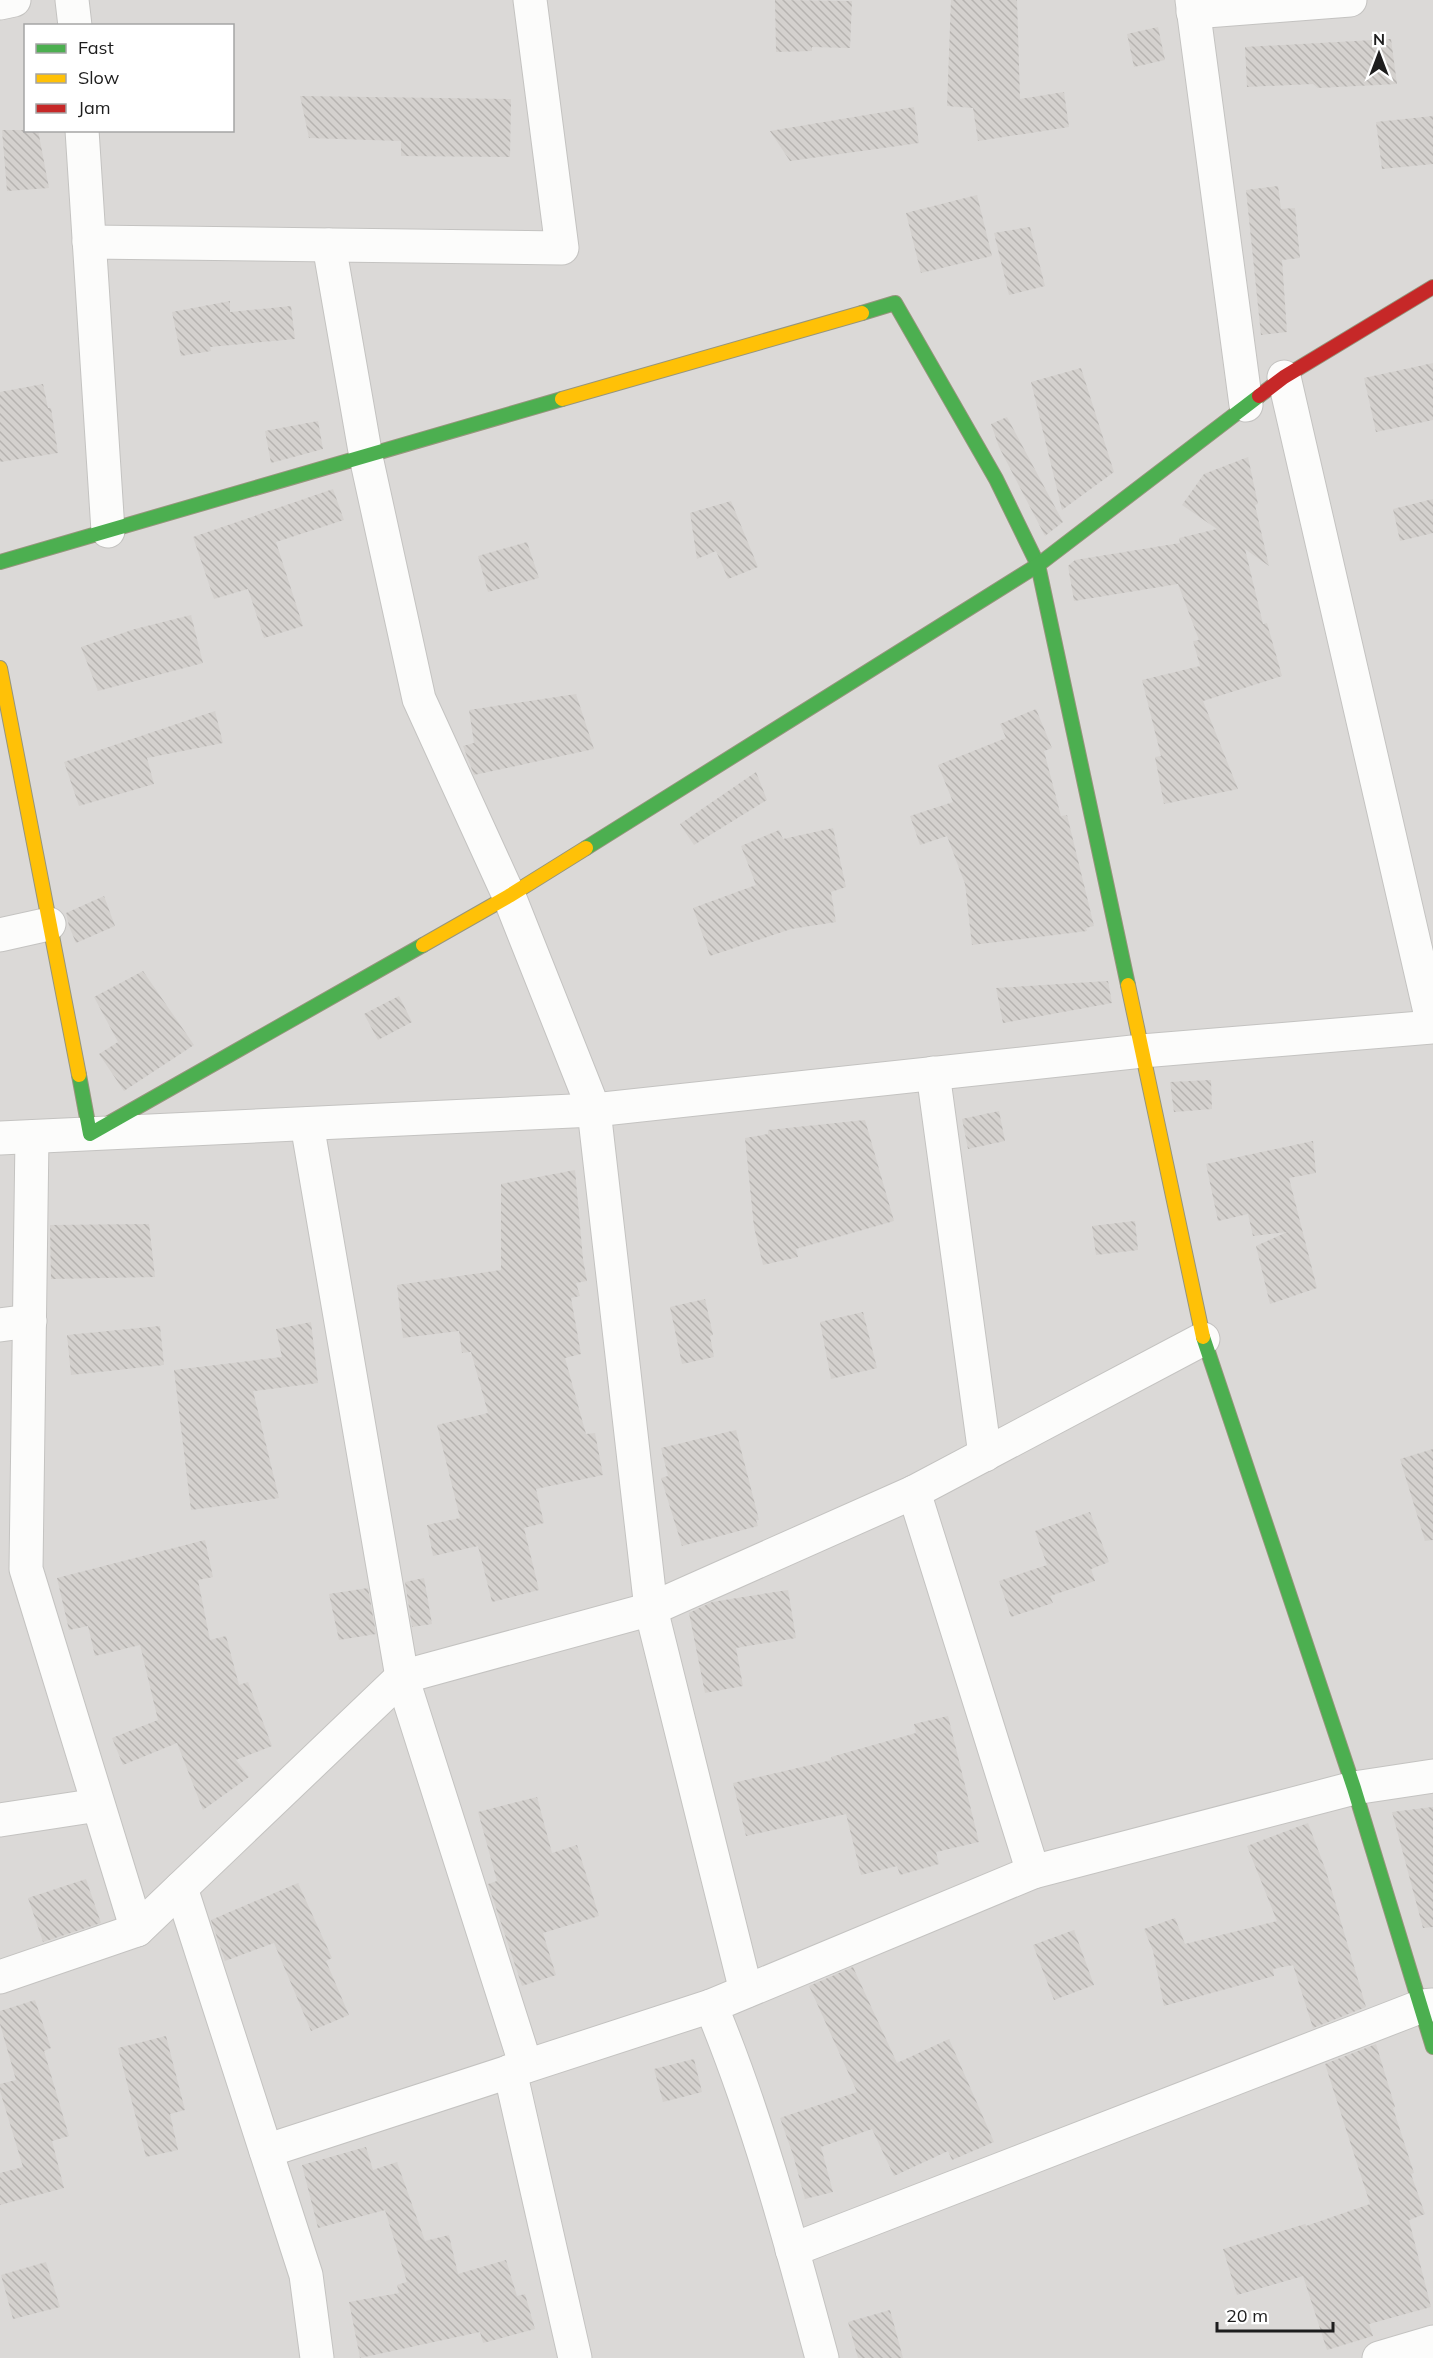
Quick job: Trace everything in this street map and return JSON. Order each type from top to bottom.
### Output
[{"type":"street","points":[[0,3],[14,0]]},
{"type":"street","points":[[72,0],[75,24]]},
{"type":"street","points":[[89,242],[562,248],[530,0]]},
{"type":"street","points":[[1246,405],[1192,6],[1350,0]]},
{"type":"street","points":[[82,132],[108,531]]},
{"type":"street","points":[[328,245],[366,457],[419,699],[509,896],[594,1110],[651,1609],[746,1991]]},
{"type":"street","points":[[90,1134],[509,896],[1038,565],[1284,377],[1433,287]]},
{"type":"street","points":[[0,562],[895,303],[996,479],[1038,565],[1203,1339],[1427,2005],[1433,2047]]},
{"type":"street","points":[[0,1138],[594,1110],[1142,1051],[1433,1026],[1284,377]]},
{"type":"street","points":[[1,677],[90,1134]]},
{"type":"street","points":[[0,934],[49,924]]},
{"type":"street","points":[[933,1073],[985,1455]]},
{"type":"street","points":[[307,1124],[402,1677],[518,2069],[575,2358]]},
{"type":"street","points":[[32,1137],[15,1323],[13,1570],[98,1805],[137,1930]]},
{"type":"street","points":[[0,1977],[137,1930],[402,1677],[651,1609],[914,1492],[1203,1339]]},
{"type":"street","points":[[914,1492],[1033,1872]]},
{"type":"street","points":[[266,2151],[711,2006],[1033,1872],[1354,1788],[1433,1776]]},
{"type":"street","points":[[0,1820],[98,1805]]},
{"type":"street","points":[[181,1888],[306,2275],[317,2358]]},
{"type":"street","points":[[792,2250],[1427,2005]]},
{"type":"street","points":[[711,2006],[733,2058],[792,2250],[822,2358]]},
{"type":"street","points":[[1380,2358],[1433,2342]]},
{"type":"shaded area","points":[[0,0],[1433,0],[1433,2358],[0,2358]]},
{"type":"building","points":[[775,0],[852,1],[850,48],[812,47],[812,51],[776,52]]},
{"type":"building","points":[[951,0],[1017,0],[1020,99],[1064,92],[1069,127],[978,141],[973,108],[947,106]]},
{"type":"building","points":[[1158,27],[1165,60],[1134,67],[1127,34]]},
{"type":"building","points":[[1391,39],[1397,84],[1318,88],[1313,84],[1247,87],[1245,47]]},
{"type":"building","points":[[300,96],[511,99],[510,157],[401,156],[401,141],[309,138]]},
{"type":"building","points":[[914,107],[919,143],[790,161],[770,131]]},
{"type":"building","points":[[1433,116],[1433,164],[1382,169],[1376,122]]},
{"type":"building","points":[[2,130],[38,132],[49,188],[7,191]]},
{"type":"building","points":[[1278,186],[1281,209],[1295,208],[1300,258],[1282,260],[1287,332],[1261,335],[1246,190]]},
{"type":"building","points":[[977,195],[992,256],[921,273],[906,213]]},
{"type":"building","points":[[1030,227],[1045,286],[1009,295],[994,233]]},
{"type":"building","points":[[230,301],[230,312],[291,306],[295,339],[210,347],[211,351],[181,356],[172,312]]},
{"type":"building","points":[[1433,363],[1433,420],[1376,432],[1364,378]]},
{"type":"building","points":[[1081,368],[1114,472],[1062,510],[1031,382]]},
{"type":"building","points":[[43,384],[48,408],[51,408],[58,453],[0,462],[0,392]]},
{"type":"building","points":[[1007,417],[1063,522],[1045,536],[999,447],[991,424]]},
{"type":"building","points":[[318,421],[323,449],[271,463],[265,431]]},
{"type":"building","points":[[1248,457],[1258,504],[1255,505],[1269,566],[1245,549],[1263,624],[1267,623],[1282,676],[1203,701],[1238,789],[1164,804],[1155,757],[1161,756],[1142,680],[1200,666],[1193,641],[1199,640],[1178,584],[1074,601],[1068,566],[1075,560],[1180,543],[1179,538],[1217,529],[1182,505],[1204,474]]},
{"type":"building","points":[[333,489],[344,520],[276,542],[303,626],[264,638],[248,589],[214,599],[193,537]]},
{"type":"building","points":[[1433,499],[1433,533],[1400,541],[1393,509]]},
{"type":"building","points":[[731,501],[758,567],[728,579],[716,551],[697,559],[690,513]]},
{"type":"building","points":[[527,542],[539,578],[488,592],[478,556]]},
{"type":"building","points":[[191,615],[203,663],[98,691],[81,647],[135,629]]},
{"type":"building","points":[[576,694],[594,749],[474,775],[463,746],[474,743],[469,710]]},
{"type":"building","points":[[1036,709],[1052,748],[1044,751],[1061,816],[1067,815],[1094,926],[1086,928],[1087,931],[972,945],[965,884],[947,836],[920,845],[910,816],[953,802],[938,765],[1006,738],[1000,724]]},
{"type":"building","points":[[215,711],[223,743],[147,758],[154,784],[79,806],[64,762]]},
{"type":"building","points":[[756,772],[767,800],[694,845],[680,824]]},
{"type":"building","points":[[833,828],[846,887],[831,892],[836,922],[791,929],[710,956],[693,908],[756,885],[741,846],[779,830],[783,839]]},
{"type":"building","points":[[104,896],[115,926],[76,943],[66,913]]},
{"type":"building","points":[[143,971],[194,1045],[124,1091],[99,1054],[118,1042],[94,997]]},
{"type":"building","points":[[1108,981],[1112,1003],[1003,1023],[996,988]]},
{"type":"building","points":[[399,996],[412,1022],[378,1040],[364,1014]]},
{"type":"building","points":[[1211,1080],[1212,1109],[1174,1112],[1170,1082]]},
{"type":"building","points":[[999,1111],[1005,1141],[968,1149],[962,1119]]},
{"type":"building","points":[[865,1120],[894,1221],[796,1249],[798,1257],[763,1265],[754,1227],[745,1138],[768,1134],[768,1130]]},
{"type":"building","points":[[1313,1141],[1316,1173],[1289,1178],[1317,1288],[1270,1304],[1256,1246],[1287,1232],[1253,1236],[1248,1214],[1218,1221],[1206,1164]]},
{"type":"building","points":[[575,1170],[587,1281],[576,1283],[580,1296],[571,1298],[581,1354],[565,1358],[586,1434],[595,1433],[603,1475],[536,1489],[544,1523],[524,1528],[539,1590],[492,1602],[478,1546],[433,1556],[427,1525],[460,1518],[437,1425],[488,1413],[471,1352],[462,1353],[459,1331],[403,1338],[397,1285],[501,1270],[501,1184]]},
{"type":"building","points":[[1135,1221],[1138,1250],[1096,1255],[1092,1226]]},
{"type":"building","points":[[149,1224],[155,1277],[51,1279],[50,1225]]},
{"type":"building","points":[[705,1299],[713,1335],[710,1336],[714,1357],[682,1364],[670,1307]]},
{"type":"building","points":[[863,1312],[877,1368],[831,1379],[820,1322]]},
{"type":"building","points":[[311,1322],[318,1383],[253,1391],[279,1498],[191,1510],[174,1370],[282,1357],[276,1329]]},
{"type":"building","points":[[160,1326],[164,1365],[71,1375],[67,1335]]},
{"type":"building","points":[[736,1430],[759,1520],[756,1520],[758,1526],[682,1546],[661,1478],[668,1476],[661,1448]]},
{"type":"building","points":[[1433,1449],[1433,1540],[1425,1541],[1400,1459]]},
{"type":"building","points":[[1090,1512],[1109,1562],[1091,1569],[1095,1581],[1050,1596],[1053,1603],[1011,1617],[999,1581],[1047,1565],[1035,1531]]},
{"type":"building","points":[[205,1540],[213,1577],[198,1580],[210,1640],[226,1636],[239,1685],[248,1682],[272,1746],[236,1760],[249,1777],[203,1810],[177,1743],[123,1765],[112,1738],[158,1720],[140,1645],[95,1656],[88,1626],[69,1630],[57,1578]]},
{"type":"building","points":[[424,1578],[432,1624],[412,1627],[405,1582]]},
{"type":"building","points":[[368,1588],[376,1634],[339,1640],[329,1594]]},
{"type":"building","points":[[788,1590],[796,1638],[736,1648],[743,1686],[705,1693],[689,1613],[712,1602]]},
{"type":"building","points":[[948,1716],[979,1842],[936,1852],[939,1864],[900,1875],[897,1866],[861,1875],[846,1814],[746,1836],[733,1783],[832,1760],[831,1757],[916,1733],[914,1724]]},
{"type":"building","points":[[537,1797],[552,1853],[577,1845],[599,1916],[543,1933],[556,1975],[522,1986],[488,1884],[497,1881],[478,1812]]},
{"type":"building","points":[[1433,1807],[1433,1927],[1423,1928],[1392,1812]]},
{"type":"building","points":[[1308,1823],[1326,1871],[1366,2007],[1313,2028],[1293,1965],[1273,1969],[1274,1976],[1164,2006],[1153,1951],[1144,1929],[1175,1918],[1185,1944],[1277,1921],[1247,1846]]},
{"type":"building","points":[[86,1879],[101,1923],[43,1942],[28,1898]]},
{"type":"building","points":[[298,1883],[332,1958],[326,1961],[349,2015],[311,2031],[274,1943],[225,1961],[211,1920]]},
{"type":"building","points":[[1074,1930],[1094,1985],[1054,2000],[1033,1945]]},
{"type":"building","points":[[853,1967],[897,2063],[949,2039],[994,2142],[952,2160],[948,2151],[894,2176],[872,2129],[821,2147],[833,2192],[805,2199],[780,2118],[857,2092],[809,1986]]},
{"type":"building","points":[[35,2000],[51,2048],[44,2051],[69,2136],[52,2141],[64,2188],[0,2205],[0,2173],[23,2167],[0,2091],[0,2084],[16,2080],[0,2024],[0,2011]]},
{"type":"building","points":[[166,2036],[185,2110],[170,2114],[178,2150],[146,2157],[118,2048]]},
{"type":"building","points":[[1376,2044],[1414,2173],[1411,2174],[1425,2214],[1409,2220],[1431,2307],[1369,2324],[1373,2336],[1327,2350],[1303,2276],[1237,2295],[1223,2249],[1305,2224],[1306,2226],[1370,2204],[1325,2064]]},
{"type":"building","points":[[694,2059],[702,2092],[663,2102],[654,2069]]},
{"type":"building","points":[[366,2147],[373,2170],[397,2162],[425,2241],[449,2235],[458,2274],[506,2260],[517,2296],[525,2294],[535,2329],[483,2343],[480,2332],[360,2358],[349,2302],[399,2293],[397,2285],[407,2282],[385,2210],[318,2228],[302,2165]]},
{"type":"building","points":[[46,2262],[60,2307],[13,2319],[1,2275]]},
{"type":"building","points":[[890,2310],[903,2358],[858,2358],[848,2322]]},
{"type":"traffic: fast","points":[[862,313],[895,303],[996,479],[1038,565],[1128,985]]},
{"type":"traffic: fast","points":[[586,848],[1038,565],[1259,396]]},
{"type":"traffic: fast","points":[[0,562],[562,399]]},
{"type":"traffic: fast","points":[[79,1075],[90,1134],[423,945]]},
{"type":"traffic: fast","points":[[1203,1337],[1354,1788],[1433,2047]]},
{"type":"traffic: slow","points":[[562,399],[862,313]]},
{"type":"traffic: slow","points":[[0,668],[79,1075]]},
{"type":"traffic: slow","points":[[423,945],[509,896],[586,848]]},
{"type":"traffic: slow","points":[[1128,985],[1203,1337]]},
{"type":"traffic: jam","points":[[1259,396],[1284,377],[1433,287]]}]
